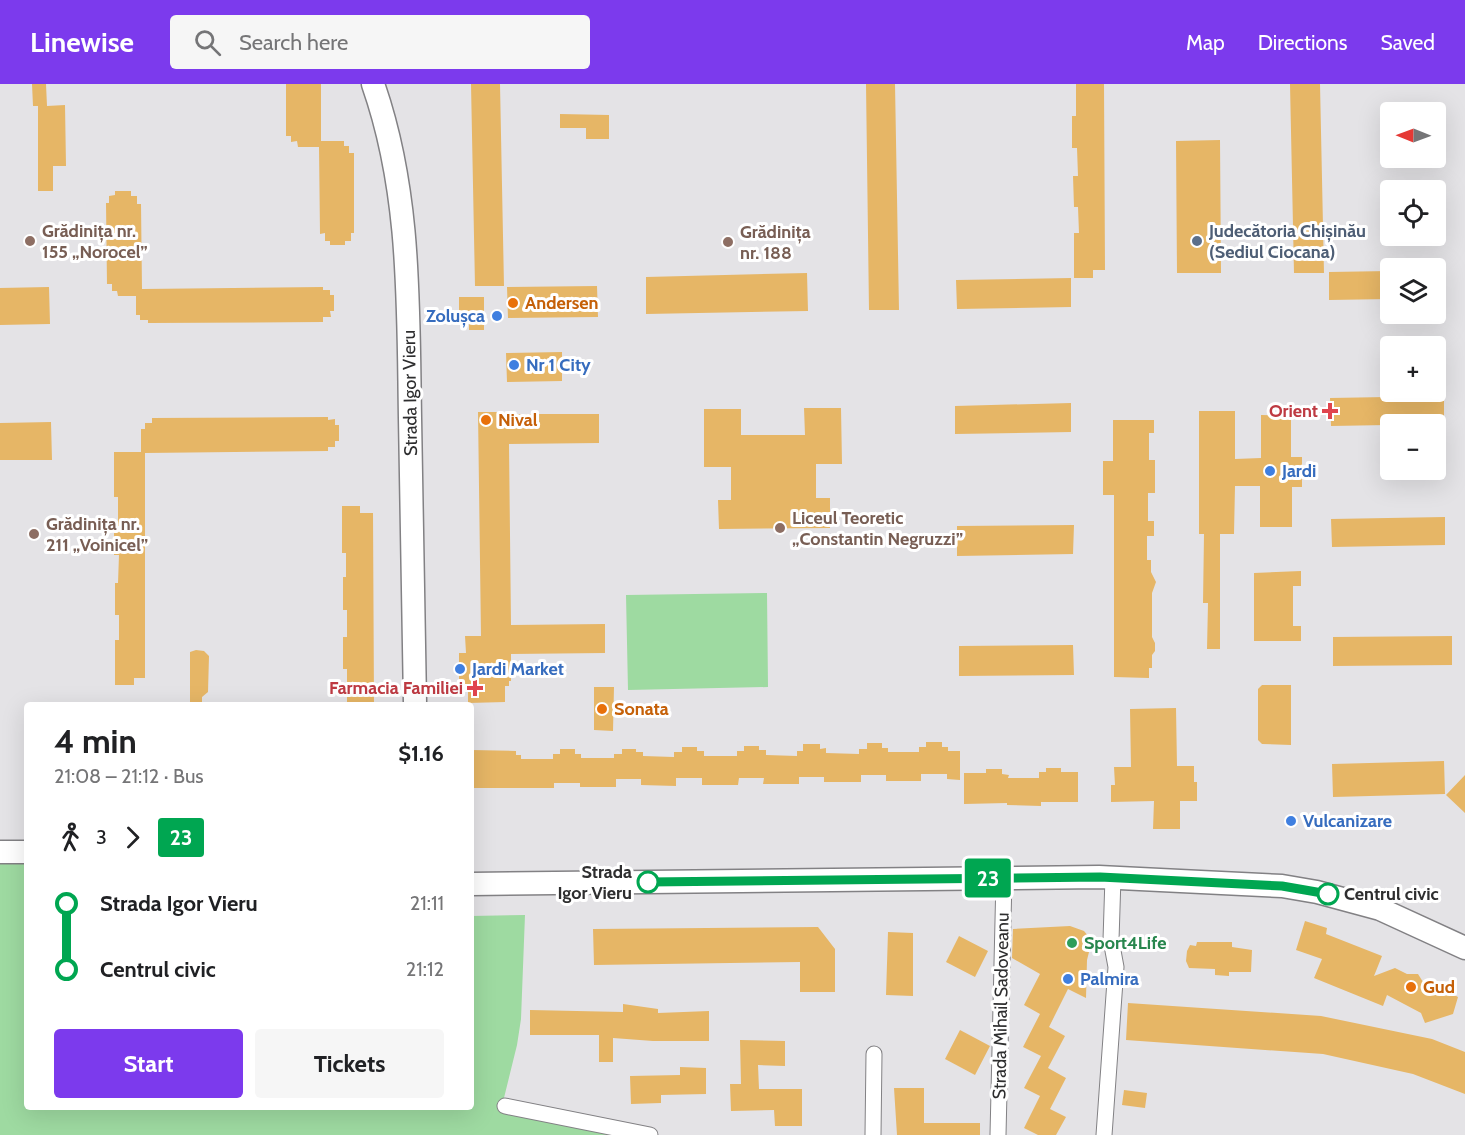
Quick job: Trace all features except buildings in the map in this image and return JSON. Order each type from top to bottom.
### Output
[{"type":"main road","name":"Strada Igor Vieru","points":[[373,84],[390,144],[405,229],[410,357],[415,702]]},
{"type":"main road","points":[[0,852],[24,852]]},
{"type":"main road","points":[[474,884],[1113,877],[1282,886],[1317,892],[1380,909],[1465,948]]},
{"type":"street","points":[[1104,1135],[1116,966],[1111,940],[1113,877]]},
{"type":"street","name":"Strada Mihail Sadoveanu","points":[[998,1135],[1004,878]]},
{"type":"street","points":[[873,1135],[874,1054]]},
{"type":"street","points":[[505,1106],[650,1135]]},
{"type":"green space","points":[[767,593],[768,687],[628,690],[626,595]]},
{"type":"green space","points":[[24,843],[24,1110],[474,1110],[474,916],[525,915],[521,1019],[501,1110],[616,1135],[0,1135],[0,844]]},
{"type":"bus line","name":"23","points":[[648,882],[1100,877],[1282,886],[1328,894]]},
{"type":"place","name":"Grădinița nr. 155 „Norocel”","points":[[30,241]]},
{"type":"place","name":"Judecătoria Chișinău (Sediul Ciocana)","points":[[1197,241]]},
{"type":"place","name":"Grădinița nr. 188","points":[[728,242]]},
{"type":"place","name":"Andersen","points":[[513,303]]},
{"type":"place","name":"Zolușca","points":[[497,316]]},
{"type":"place","name":"Nr 1 City","points":[[514,365]]},
{"type":"place","name":"Orient","points":[[1330,411]]},
{"type":"place","name":"Nival","points":[[486,420]]},
{"type":"place","name":"Jardi","points":[[1270,471]]},
{"type":"place","name":"Liceul Teoretic „Constantin Negruzzi”","points":[[780,528]]},
{"type":"place","name":"Grădinița nr. 211 „Voinicel”","points":[[34,534]]},
{"type":"place","name":"Jardi Market","points":[[460,669]]},
{"type":"place","name":"Farmacia Familiei","points":[[475,688]]},
{"type":"place","name":"Sonata","points":[[602,709]]},
{"type":"place","name":"Vulcanizare","points":[[1291,821]]},
{"type":"place","name":"Strada Igor Vieru","points":[[648,882]]},
{"type":"place","name":"Centrul civic","points":[[1328,894]]},
{"type":"place","name":"Sport4Life","points":[[1072,943]]},
{"type":"place","name":"Palmira","points":[[1068,979]]},
{"type":"place","name":"Gud","points":[[1411,987]]}]
